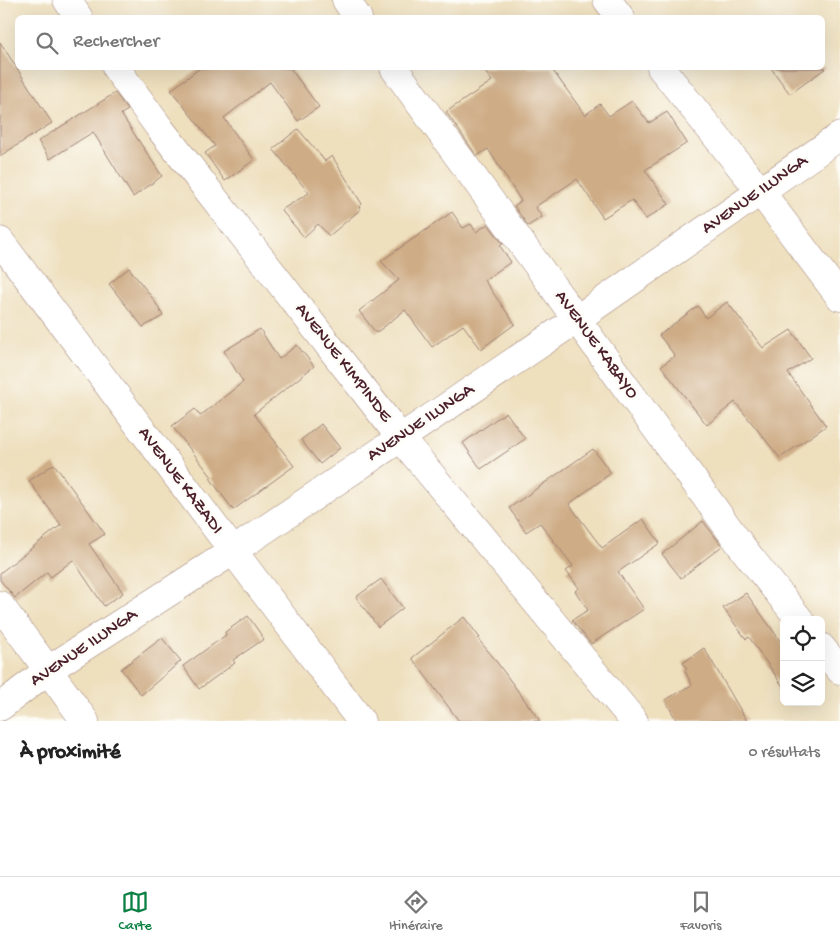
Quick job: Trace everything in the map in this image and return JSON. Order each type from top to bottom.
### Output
[{"type":"street","points":[[66,0],[77,15]]},
{"type":"street","points":[[346,0],[356,15]]},
{"type":"street","points":[[607,0],[619,15]]},
{"type":"street","name":"AVENUE KIMPINDE","points":[[117,70],[161,130],[400,437],[634,721]]},
{"type":"street","name":"AVENUE KABAYO","points":[[395,70],[745,551],[797,616]]},
{"type":"street","points":[[664,70],[760,191],[840,297]]},
{"type":"street","name":"AVENUE ILUNGA","points":[[0,706],[48,670],[233,551],[577,319],[840,136]]},
{"type":"street","name":"AVENUE KAZADI","points":[[0,241],[361,721]]},
{"type":"street","points":[[0,605],[84,721]]},
{"type":"street","points":[[825,651],[840,670]]},
{"type":"building","points":[[0,42],[15,65],[15,70],[18,70],[52,123],[0,156]]},
{"type":"building","points":[[197,70],[291,70],[319,107],[298,121],[270,82],[224,118],[254,160],[225,181],[205,153],[215,146],[171,90]]},
{"type":"building","points":[[484,70],[552,70],[585,115],[600,104],[609,116],[632,101],[649,123],[667,112],[687,143],[645,170],[669,204],[646,219],[632,200],[603,218],[577,179],[535,207],[542,217],[528,226],[514,206],[521,201],[488,149],[477,156],[446,112],[492,81]]},
{"type":"building","points":[[772,70],[823,70],[790,94]]},
{"type":"building","points":[[115,93],[128,110],[121,114],[162,176],[133,197],[93,132],[50,159],[38,141]]},
{"type":"building","points":[[298,129],[325,161],[332,156],[362,204],[359,207],[361,209],[329,236],[318,224],[304,237],[281,210],[309,193],[273,149]]},
{"type":"building","points":[[452,212],[463,228],[471,224],[476,232],[488,224],[503,244],[500,246],[511,262],[484,280],[515,324],[481,349],[463,325],[432,347],[405,310],[376,333],[359,311],[399,280],[381,261]]},
{"type":"building","points":[[129,268],[154,300],[163,316],[143,327],[109,284]]},
{"type":"building","points":[[727,302],[763,348],[791,330],[811,358],[788,373],[826,426],[780,458],[735,402],[707,425],[661,366],[675,356],[659,335],[698,306],[706,318]]},
{"type":"building","points":[[260,329],[279,359],[297,345],[314,366],[254,414],[294,466],[233,510],[210,478],[212,477],[172,426],[195,409],[200,416],[243,382],[224,351]]},
{"type":"building","points":[[506,412],[525,439],[481,469],[463,443]]},
{"type":"building","points":[[321,424],[340,448],[320,464],[301,440]]},
{"type":"building","points":[[593,449],[611,473],[569,504],[602,548],[643,519],[660,543],[618,572],[644,609],[591,644],[572,620],[588,610],[575,591],[579,588],[566,571],[573,566],[540,523],[526,532],[509,508]]},
{"type":"building","points":[[54,464],[105,534],[89,544],[123,593],[104,606],[73,560],[51,577],[47,572],[15,598],[0,580],[0,573],[61,525],[29,481]]},
{"type":"building","points":[[703,521],[722,546],[681,578],[662,554]]},
{"type":"building","points":[[381,579],[403,608],[378,627],[356,597]]},
{"type":"building","points":[[746,593],[780,640],[780,682],[749,637],[746,639],[723,608]]},
{"type":"building","points":[[248,616],[264,639],[233,660],[235,663],[199,689],[183,666],[226,635],[225,632]]},
{"type":"building","points":[[464,617],[480,638],[478,639],[540,721],[459,721],[412,658]]},
{"type":"building","points":[[162,638],[181,661],[141,695],[121,669]]},
{"type":"building","points":[[704,648],[747,721],[677,721],[665,700],[692,685],[683,663]]}]
